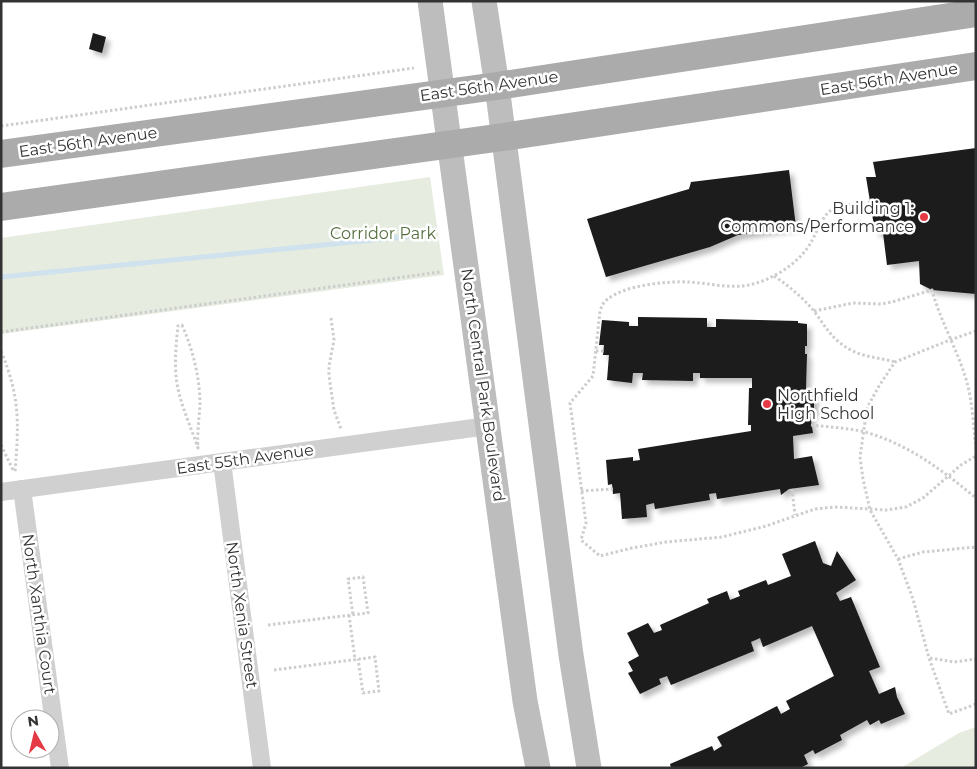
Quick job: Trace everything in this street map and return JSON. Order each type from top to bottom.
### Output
[{"type":"main road","name":"North Central Park Boulevard","points":[[430,1],[525,701],[538,768]]},
{"type":"main road","points":[[484,1],[497,86],[572,664],[584,747],[589,768]]},
{"type":"main road","name":"East 56th Avenue","points":[[1,154],[497,86],[976,13]]},
{"type":"main road","name":"East 56th Avenue","points":[[1,207],[450,144],[976,66]]},
{"type":"street","name":"East 55th Avenue","points":[[1,492],[488,426]]},
{"type":"street","name":"North Xenia Street","points":[[222,462],[262,768]]},
{"type":"street","name":"North Xanthia Court","points":[[22,489],[60,768]]},
{"type":"path","points":[[1,126],[414,68]]},
{"type":"path","points":[[870,202],[832,210],[826,216],[802,255],[774,276],[740,286],[667,282],[626,290],[609,297],[603,303],[600,311],[593,376],[570,403],[586,523],[581,540],[600,556],[666,542],[722,537],[766,526],[815,509],[835,507],[886,510],[906,507],[923,498],[961,465],[976,456]]},
{"type":"path","points":[[1,332],[440,272]]},
{"type":"path","points":[[774,276],[795,290],[814,311],[830,334],[847,348],[895,362]]},
{"type":"path","points":[[814,311],[853,303],[881,304],[932,290],[965,376],[970,395],[976,449]]},
{"type":"path","points":[[331,318],[334,340],[329,376],[334,410],[341,429]]},
{"type":"path","points":[[182,325],[193,353],[198,378],[200,403],[198,448],[177,385],[176,353],[178,326],[182,325]]},
{"type":"path","points":[[976,332],[950,340],[895,362],[867,408],[860,457],[870,510],[898,559],[913,599],[929,658],[949,714],[976,704]]},
{"type":"path","points":[[1,351],[8,369],[18,409],[15,472],[1,445]]},
{"type":"path","points":[[596,351],[604,351]]},
{"type":"path","points":[[811,425],[863,432],[886,439],[915,452],[976,498]]},
{"type":"path","points":[[792,488],[795,515]]},
{"type":"path","points":[[581,491],[613,489]]},
{"type":"path","points":[[898,559],[923,552],[976,547]]},
{"type":"path","points":[[268,625],[351,615],[368,613],[363,577],[348,579],[351,615],[357,659],[363,693],[379,691],[375,657],[357,659],[274,670]]},
{"type":"path","points":[[929,658],[954,662],[976,659]]},
{"type":"green space","name":"Corridor Park","points":[[430,177],[444,275],[1,334],[1,238]]},
{"type":"green space","points":[[976,727],[976,768],[901,768],[959,733]]},
{"type":"building","points":[[93,33],[106,37],[102,53],[89,49]]},
{"type":"building","name":"Building 1: Commons/Performance","points":[[976,148],[976,294],[932,290],[920,284],[919,261],[887,265],[883,233],[875,232],[866,177],[876,177],[873,162]]},
{"type":"building","points":[[789,170],[796,227],[738,235],[710,247],[606,277],[587,219],[689,189],[691,182]]},
{"type":"building","points":[[638,317],[707,318],[707,327],[716,327],[716,319],[798,321],[798,323],[807,324],[807,346],[805,346],[805,354],[807,354],[806,389],[814,389],[814,414],[810,415],[813,433],[793,436],[794,459],[812,456],[819,485],[789,489],[781,495],[780,489],[717,499],[716,493],[709,494],[710,500],[655,509],[654,503],[646,505],[647,517],[622,519],[620,493],[613,494],[612,484],[608,485],[606,460],[633,457],[633,461],[640,460],[638,449],[751,431],[751,425],[748,425],[749,388],[752,388],[752,378],[700,378],[700,373],[693,373],[693,381],[642,380],[643,373],[633,373],[632,383],[607,380],[609,355],[603,355],[604,345],[599,345],[602,320],[629,322],[629,326],[638,326]]},
{"type":"building","points":[[815,541],[823,563],[831,566],[837,551],[856,580],[836,593],[840,601],[851,597],[880,667],[869,671],[879,694],[895,687],[897,697],[905,714],[881,724],[879,720],[870,725],[867,720],[840,735],[842,740],[815,754],[813,750],[804,755],[808,764],[800,768],[671,768],[670,764],[712,746],[714,751],[722,746],[717,737],[777,706],[781,714],[790,709],[786,701],[834,676],[812,626],[763,647],[760,638],[751,642],[754,651],[671,685],[667,676],[659,679],[661,684],[640,694],[628,673],[633,671],[628,662],[639,656],[627,633],[648,623],[654,633],[662,630],[660,625],[709,603],[707,599],[727,591],[730,600],[740,596],[738,591],[766,580],[768,585],[791,576],[782,554]]},
{"type":"waterway","points":[[1,277],[414,236]]},
{"type":"place","name":"Building 1: Commons/Performance","points":[[924,217]]},
{"type":"place","name":"Northfield High School","points":[[767,404]]}]
